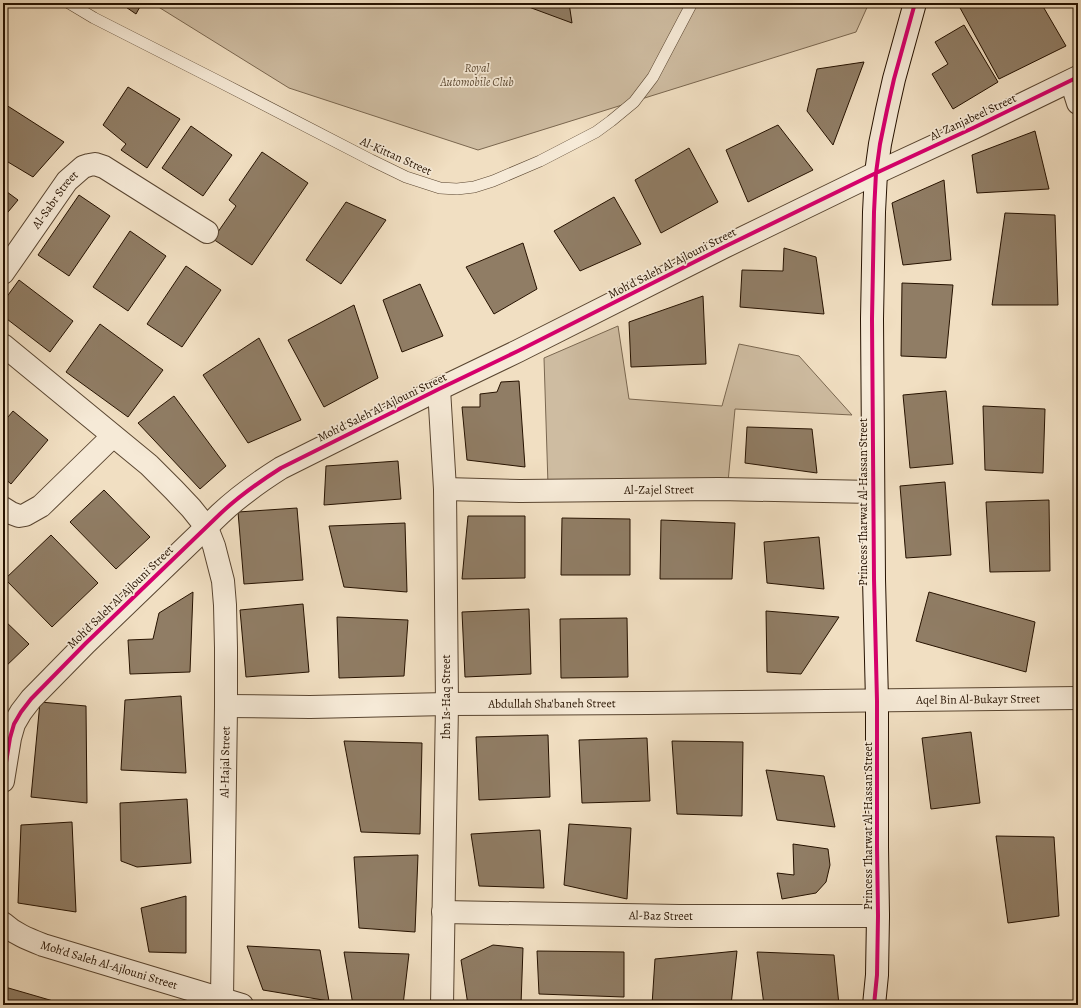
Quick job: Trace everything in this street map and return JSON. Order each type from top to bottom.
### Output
[{"type":"street","name":"Princess Tharwat Al-Hassan Street","points":[[874,1005],[878,975],[878,916],[877,701],[873,492],[872,304],[874,212],[876,173],[880,144],[904,41],[915,3]]},
{"type":"street","name":"Al-Zanjabeel Street","points":[[876,173],[1075,79]]},
{"type":"street","points":[[1075,79],[1078,103]]},
{"type":"street","name":"Al-Sabr Street","points":[[3,274],[67,181],[89,165],[95,164],[104,167],[207,232]]},
{"type":"street","name":"Moh'd Saleh Al-Ajlouni Street","points":[[3,781],[10,738],[14,724],[31,699],[86,642],[238,498],[263,479],[281,468],[439,389],[876,173]]},
{"type":"street","points":[[3,345],[148,465],[191,508],[207,528]]},
{"type":"street","name":"Ibn Is-Haq Street","points":[[439,389],[445,489],[447,704],[442,1005]]},
{"type":"street","points":[[3,508],[18,516],[25,515],[41,506],[113,436]]},
{"type":"street","name":"Al-Zajel Street","points":[[445,489],[520,492],[720,489],[873,492]]},
{"type":"street","name":"Al-Hajal Street","points":[[207,528],[219,562],[225,605],[232,1002]]},
{"type":"street","name":"Aqel Bin Al-Bukayr Street","points":[[877,701],[1078,698]]},
{"type":"street","name":"Abdullah Sha'baneh Street","points":[[226,706],[310,707],[447,704],[877,701]]},
{"type":"street","name":"Al-Baz Street","points":[[443,912],[680,916],[878,916]]},
{"type":"street","name":"Moh'd Saleh Al-Ajlouni Street","points":[[3,923],[10,930],[43,945],[232,1002]]},
{"type":"lane","name":"Al-Kittan Street","points":[[69,3],[94,18],[406,177],[440,188],[457,189],[474,187],[493,181],[533,164],[596,132],[612,122],[634,102],[649,82],[692,3]]},
{"type":"green space","name":"Royal Automobile Club","points":[[152,3],[869,3],[856,32],[478,150],[289,88]]},
{"type":"green space","points":[[618,326],[629,399],[722,406],[739,344],[799,356],[852,415],[735,409],[728,482],[548,485],[544,358]]},
{"type":"building","points":[[120,3],[142,3],[136,14]]},
{"type":"building","points":[[518,3],[569,3],[572,23]]},
{"type":"building","points":[[965,3],[1041,3],[1066,46],[999,79],[959,6]]},
{"type":"building","points":[[964,25],[998,82],[953,109],[932,74],[948,64],[935,42]]},
{"type":"building","points":[[864,62],[833,145],[807,111],[817,69]]},
{"type":"building","points":[[128,87],[180,119],[147,168],[121,150],[126,144],[103,125]]},
{"type":"building","points":[[3,103],[64,142],[33,177],[3,159]]},
{"type":"building","points":[[778,125],[813,170],[748,202],[726,150]]},
{"type":"building","points":[[191,126],[232,155],[203,196],[162,168]]},
{"type":"building","points":[[1035,131],[1049,189],[977,193],[972,155]]},
{"type":"building","points":[[689,148],[718,202],[661,233],[635,180]]},
{"type":"building","points":[[262,152],[308,183],[252,265],[213,239],[236,206],[229,200]]},
{"type":"building","points":[[944,180],[951,260],[903,265],[892,203]]},
{"type":"building","points":[[3,189],[18,200],[3,218]]},
{"type":"building","points":[[79,195],[110,216],[69,276],[38,255]]},
{"type":"building","points":[[614,197],[641,244],[580,271],[554,231]]},
{"type":"building","points":[[346,202],[386,220],[341,284],[306,260]]},
{"type":"building","points":[[1005,213],[1055,215],[1058,305],[992,305]]},
{"type":"building","points":[[130,231],[166,256],[128,311],[93,287]]},
{"type":"building","points":[[523,243],[537,289],[494,314],[466,267]]},
{"type":"building","points":[[784,248],[816,257],[824,314],[740,307],[742,270],[783,271]]},
{"type":"building","points":[[186,266],[221,290],[182,347],[147,324]]},
{"type":"building","points":[[19,280],[73,321],[50,352],[3,316],[3,302]]},
{"type":"building","points":[[902,283],[953,285],[946,358],[901,356]]},
{"type":"building","points":[[420,284],[443,336],[402,352],[383,300]]},
{"type":"building","points":[[703,296],[706,364],[631,367],[629,322]]},
{"type":"building","points":[[354,305],[378,378],[324,407],[288,340]]},
{"type":"building","points":[[100,324],[163,370],[128,417],[66,372]]},
{"type":"building","points":[[259,338],[301,420],[248,443],[203,375]]},
{"type":"building","points":[[519,381],[525,467],[467,460],[462,407],[480,407],[480,394],[497,392],[501,382]]},
{"type":"building","points":[[946,391],[953,464],[910,468],[903,395]]},
{"type":"building","points":[[174,396],[226,466],[200,489],[138,423]]},
{"type":"building","points":[[983,406],[1045,409],[1043,473],[985,470]]},
{"type":"building","points":[[13,411],[48,440],[11,484],[3,477],[3,423]]},
{"type":"building","points":[[747,427],[812,429],[817,473],[745,463]]},
{"type":"building","points":[[398,461],[401,499],[324,505],[326,466]]},
{"type":"building","points":[[945,482],[951,555],[906,558],[900,486]]},
{"type":"building","points":[[104,490],[150,537],[116,569],[70,522]]},
{"type":"building","points":[[1049,500],[1050,571],[990,572],[986,502]]},
{"type":"building","points":[[297,508],[303,580],[244,584],[238,512]]},
{"type":"building","points":[[468,516],[525,516],[525,578],[462,579]]},
{"type":"building","points":[[562,518],[630,519],[630,575],[561,575]]},
{"type":"building","points":[[661,520],[735,523],[732,579],[660,579]]},
{"type":"building","points":[[405,523],[407,592],[344,587],[329,526]]},
{"type":"building","points":[[51,535],[98,583],[52,627],[5,579]]},
{"type":"building","points":[[819,537],[824,589],[767,583],[764,542]]},
{"type":"building","points":[[193,592],[190,672],[130,674],[128,640],[153,639],[159,613]]},
{"type":"building","points":[[929,592],[1035,622],[1026,672],[916,641]]},
{"type":"building","points":[[303,604],[309,672],[246,677],[240,610]]},
{"type":"building","points":[[529,609],[531,674],[465,677],[462,612]]},
{"type":"building","points":[[766,611],[839,617],[801,674],[767,672]]},
{"type":"building","points":[[337,617],[408,620],[404,676],[339,678]]},
{"type":"building","points":[[627,618],[628,677],[561,678],[560,619]]},
{"type":"building","points":[[3,619],[29,644],[3,669]]},
{"type":"building","points":[[181,696],[186,773],[121,770],[125,700]]},
{"type":"building","points":[[40,702],[86,706],[87,803],[31,797]]},
{"type":"building","points":[[971,732],[980,803],[931,809],[922,738]]},
{"type":"building","points":[[548,735],[550,797],[479,800],[476,737]]},
{"type":"building","points":[[647,738],[650,801],[582,803],[579,740]]},
{"type":"building","points":[[344,741],[422,743],[420,834],[361,832]]},
{"type":"building","points":[[672,741],[743,742],[742,816],[677,814]]},
{"type":"building","points":[[766,770],[824,776],[835,827],[777,820]]},
{"type":"building","points":[[187,799],[191,863],[137,867],[121,861],[120,803]]},
{"type":"building","points":[[72,822],[76,912],[18,903],[21,825]]},
{"type":"building","points":[[569,824],[631,828],[627,899],[564,885]]},
{"type":"building","points":[[540,830],[544,888],[479,886],[471,834]]},
{"type":"building","points":[[996,836],[1054,837],[1059,916],[1008,923]]},
{"type":"building","points":[[793,844],[828,849],[830,865],[826,882],[816,893],[782,899],[777,873],[794,875]]},
{"type":"building","points":[[418,855],[415,932],[359,928],[354,857]]},
{"type":"building","points":[[186,896],[186,953],[149,952],[141,908]]},
{"type":"building","points":[[493,945],[523,948],[521,1005],[468,1005],[461,960]]},
{"type":"building","points":[[247,946],[320,950],[329,1001],[263,990]]},
{"type":"building","points":[[537,951],[624,952],[624,997],[539,994]]},
{"type":"building","points":[[737,951],[731,1005],[652,1005],[655,959]]},
{"type":"building","points":[[344,952],[409,954],[403,1005],[353,1005]]},
{"type":"building","points":[[757,952],[834,955],[839,1005],[764,1005]]},
{"type":"building","points":[[5,987],[67,1005],[3,1005],[3,994]]},
{"type":"cycle path","points":[[874,1005],[877,975],[878,916],[872,319],[874,212],[876,173],[880,144],[894,79],[915,3]]},
{"type":"cycle path","points":[[3,781],[10,738],[14,724],[31,699],[86,643],[227,507],[273,473],[724,247],[1078,77]]}]
